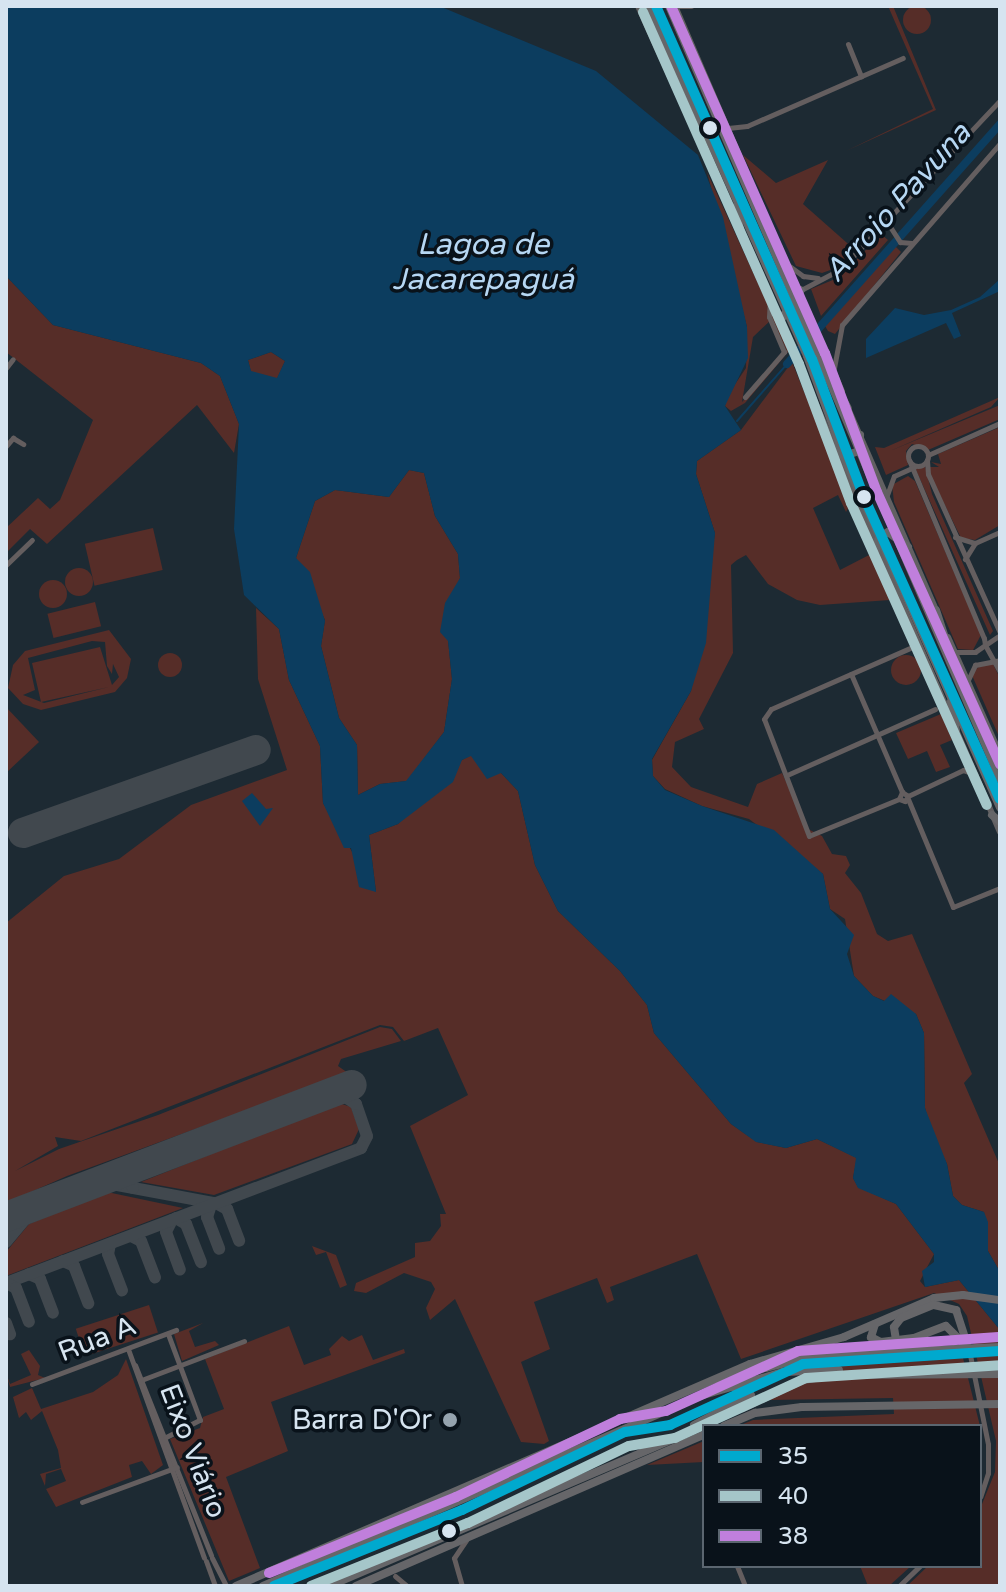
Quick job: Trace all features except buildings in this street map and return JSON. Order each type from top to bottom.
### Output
[{"type":"highway","points":[[649,6],[807,354],[844,456],[1000,807]]},
{"type":"highway","points":[[673,6],[788,285],[798,294],[819,339],[859,451],[1000,779]]},
{"type":"highway","points":[[736,198],[740,230]]},
{"type":"highway","points":[[779,248],[788,285]]},
{"type":"highway","points":[[780,321],[786,307],[798,294]]},
{"type":"highway","points":[[829,367],[848,408]]},
{"type":"highway","points":[[859,451],[860,435]]},
{"type":"highway","points":[[830,445],[844,456]]},
{"type":"highway","points":[[844,456],[859,451]]},
{"type":"highway","points":[[879,537],[894,533]]},
{"type":"highway","points":[[894,533],[908,547]]},
{"type":"highway","points":[[876,550],[879,537]]},
{"type":"highway","points":[[936,610],[982,735]]},
{"type":"highway","points":[[947,686],[956,730]]},
{"type":"highway","points":[[992,815],[1000,822]]},
{"type":"highway","points":[[236,1586],[699,1387],[934,1298],[972,1296],[1000,1300]]},
{"type":"highway","points":[[916,1351],[896,1340],[894,1327],[901,1318],[934,1305],[950,1305],[958,1312],[969,1349]]},
{"type":"highway","points":[[882,1319],[870,1330],[877,1341],[914,1338],[941,1325],[957,1333],[969,1349]]},
{"type":"highway","points":[[699,1387],[818,1355],[1000,1347]]},
{"type":"highway","points":[[261,1586],[688,1403],[768,1375],[1000,1371]]},
{"type":"highway","points":[[708,1424],[803,1380],[839,1372]]},
{"type":"highway","points":[[651,1447],[744,1402],[751,1392],[742,1386],[688,1403]]},
{"type":"highway","points":[[724,1424],[764,1397]]},
{"type":"highway","points":[[727,1424],[769,1411],[802,1407],[1000,1404]]},
{"type":"highway","points":[[329,1586],[702,1427]]},
{"type":"highway","points":[[356,1586],[702,1435]]},
{"type":"highway","points":[[591,1473],[657,1457]]},
{"type":"highway","points":[[483,1481],[545,1464]]},
{"type":"highway","points":[[261,1586],[308,1555]]},
{"type":"highway","points":[[368,1581],[395,1576]]},
{"type":"main road","points":[[638,6],[770,297],[830,445],[1000,832]]},
{"type":"main road","points":[[673,6],[798,294]]},
{"type":"main road","points":[[848,408],[1000,754]]},
{"type":"street","points":[[673,6],[690,6]]},
{"type":"street","points":[[680,18],[690,6]]},
{"type":"street","points":[[848,44],[861,76]]},
{"type":"street","points":[[732,138],[740,129],[903,58]]},
{"type":"street","points":[[798,294],[841,269],[1000,100]]},
{"type":"street","points":[[728,128],[740,129]]},
{"type":"street","points":[[829,367],[842,325],[1000,146]]},
{"type":"street","points":[[887,221],[892,235],[900,242],[914,242]]},
{"type":"street","points":[[785,263],[803,276],[823,278]]},
{"type":"street","points":[[745,397],[785,351],[769,317],[770,297]]},
{"type":"street","points":[[6,368],[13,359]]},
{"type":"street","points":[[887,496],[891,480],[899,473],[1000,423]]},
{"type":"street","points":[[6,446],[13,438],[23,444]]},
{"type":"street","points":[[955,652],[969,654],[985,645],[1000,634],[928,474],[928,457],[923,447],[914,447],[909,460],[985,645],[997,660],[1000,672]]},
{"type":"street","points":[[899,473],[919,484]]},
{"type":"street","points":[[965,560],[975,543],[1000,532]]},
{"type":"street","points":[[955,537],[975,543]]},
{"type":"street","points":[[7,562],[32,540]]},
{"type":"street","points":[[917,645],[765,714],[809,826],[804,832],[817,836],[963,770],[975,774]]},
{"type":"street","points":[[968,681],[973,666],[997,660]]},
{"type":"street","points":[[851,674],[955,907],[1000,888]]},
{"type":"street","points":[[787,775],[935,709]]},
{"type":"street","name":"Rua A","points":[[32,1384],[176,1330]]},
{"type":"street","points":[[166,1437],[199,1421],[168,1334]]},
{"type":"street","points":[[144,1379],[244,1341]]},
{"type":"street","name":"Eixo Viário","points":[[128,1349],[166,1460],[208,1558]]},
{"type":"street","points":[[969,1349],[988,1444],[988,1473],[982,1491]]},
{"type":"street","name":"Eixo Viário","points":[[134,1364],[144,1379],[174,1458],[216,1582],[226,1586]]},
{"type":"street","points":[[740,1424],[769,1411]]},
{"type":"street","points":[[166,1460],[174,1458]]},
{"type":"street","points":[[83,1504],[177,1467]]},
{"type":"street","points":[[462,1586],[454,1564],[463,1543],[472,1534]]},
{"type":"street","points":[[899,1586],[918,1568]]},
{"type":"street","points":[[395,1576],[407,1586]]},
{"type":"shaded area","points":[[641,6],[648,6],[736,212],[708,159]]},
{"type":"shaded area","points":[[888,6],[893,6],[936,110],[846,151],[933,109]]},
{"type":"shaded area","points":[[917,6],[927,10],[931,20],[927,30],[917,34],[907,30],[903,20],[907,10]]},
{"type":"shaded area","points":[[743,155],[776,183],[828,160],[803,204],[855,250],[836,268],[822,273],[796,266]]},
{"type":"shaded area","points":[[707,172],[789,351],[745,403],[731,411],[725,406],[727,396],[746,368],[747,327]],"holes":[[[772,319],[787,352],[742,402],[753,337]]]},
{"type":"shaded area","points":[[881,234],[888,240],[821,316],[811,289],[840,277]]},
{"type":"shaded area","points":[[895,246],[901,252],[835,334],[828,331],[825,326]]},
{"type":"shaded area","points":[[6,276],[53,325],[201,363],[220,376],[239,424],[234,453],[197,405],[47,544],[30,529],[8,551],[6,528],[38,498],[50,509],[60,500],[93,420],[6,352]]},
{"type":"shaded area","points":[[271,352],[285,361],[277,379],[251,372],[248,360]]},
{"type":"shaded area","points":[[792,362],[850,505],[846,512],[838,495],[813,508],[840,570],[871,554],[890,600],[820,605],[797,600],[768,584],[746,555],[737,560],[731,565],[733,653],[699,719],[704,729],[675,742],[672,767],[691,787],[748,807],[757,784],[782,773],[808,829],[822,836],[832,854],[846,856],[850,865],[845,873],[861,893],[877,934],[888,941],[912,934],[972,1074],[964,1083],[1000,1166],[1000,1272],[988,1251],[984,1212],[962,1205],[953,1196],[947,1164],[931,1131],[925,1108],[924,1033],[916,1014],[873,996],[854,976],[845,919],[830,909],[823,874],[749,819],[702,806],[665,789],[653,776],[652,760],[691,691],[715,533],[696,474],[697,461],[741,430]]},
{"type":"shaded area","points":[[1000,397],[991,407],[890,451],[1000,405],[1000,419],[928,450],[912,444],[906,451],[908,465],[886,475],[875,447],[884,448]]},
{"type":"shaded area","points":[[1000,427],[1000,525],[975,540],[961,538],[930,475],[930,467],[939,467],[931,462],[941,464],[938,454]]},
{"type":"shaded area","points":[[925,466],[932,494],[993,631],[990,635],[915,468]]},
{"type":"shaded area","points":[[409,470],[424,473],[435,516],[458,554],[460,578],[453,596],[448,640],[452,679],[444,732],[407,781],[380,784],[358,795],[357,745],[339,718],[321,646],[325,620],[296,558],[315,501],[335,490],[389,497]]},
{"type":"shaded area","points":[[908,476],[915,481],[981,635],[973,650],[958,649],[894,502],[892,485]]},
{"type":"shaded area","points":[[153,528],[163,570],[94,586],[85,544]]},
{"type":"shaded area","points":[[79,568],[89,572],[93,582],[89,592],[79,596],[69,592],[65,582],[69,572]]},
{"type":"shaded area","points":[[53,580],[63,584],[67,594],[63,604],[53,608],[43,604],[39,594],[43,584]]},
{"type":"shaded area","points":[[95,602],[101,626],[54,638],[47,614]]},
{"type":"shaded area","points":[[256,608],[279,629],[289,680],[320,746],[323,803],[376,892],[369,835],[398,824],[462,760],[471,755],[501,773],[518,791],[535,865],[558,911],[620,971],[647,1005],[654,1033],[731,1124],[757,1142],[786,1148],[817,1139],[857,1158],[853,1178],[858,1187],[896,1204],[934,1254],[920,1281],[925,1287],[959,1280],[1000,1330],[1000,1586],[907,1586],[926,1568],[982,1568],[982,1504],[995,1472],[996,1441],[967,1316],[959,1304],[934,1293],[741,1359],[697,1254],[610,1287],[614,1300],[607,1303],[597,1278],[534,1302],[550,1349],[521,1362],[549,1441],[544,1444],[521,1442],[455,1299],[430,1320],[426,1308],[435,1289],[431,1282],[404,1273],[366,1293],[354,1291],[356,1283],[415,1257],[415,1243],[430,1241],[441,1226],[440,1214],[446,1214],[410,1126],[468,1095],[438,1028],[404,1041],[393,1027],[380,1025],[81,1141],[55,1137],[58,1146],[15,1171],[59,1149],[158,1115],[380,1027],[392,1029],[401,1041],[341,1059],[338,1066],[348,1073],[67,1176],[6,1203],[6,923],[64,876],[119,859],[191,805],[287,770],[258,679]]},
{"type":"shaded area","points":[[109,630],[131,659],[127,678],[115,692],[41,710],[23,704],[8,688],[13,665],[25,651]],"holes":[[[92,641],[105,642],[107,666],[112,674],[113,664],[119,677],[112,685],[100,647],[32,663],[41,702],[23,695],[35,690],[28,658]],[[109,687],[44,703],[41,702]]]},
{"type":"shaded area","points":[[170,653],[179,656],[182,665],[179,674],[170,677],[161,674],[158,665],[161,656]]},
{"type":"shaded area","points":[[906,655],[917,659],[921,670],[917,681],[906,685],[895,681],[891,670],[895,659]]},
{"type":"shaded area","points":[[984,663],[993,664],[1000,678],[1000,739],[971,673]]},
{"type":"shaded area","points":[[6,707],[39,742],[6,773]]},
{"type":"shaded area","points":[[941,714],[952,740],[940,745],[950,767],[936,772],[927,751],[908,759],[896,733]]},
{"type":"shaded area","points":[[339,1103],[351,1107],[359,1129],[352,1144],[214,1195],[141,1182]]},
{"type":"shaded area","points":[[107,1192],[183,1208],[6,1276],[6,1252],[29,1224]]},
{"type":"shaded area","points":[[312,1246],[336,1255],[347,1285],[340,1288],[326,1252],[316,1255]]},
{"type":"shaded area","points":[[149,1305],[158,1333],[85,1356],[76,1329]]},
{"type":"shaded area","points":[[203,1323],[189,1331],[195,1347],[215,1341],[219,1345],[182,1361],[174,1334]]},
{"type":"shaded area","points":[[289,1326],[304,1365],[331,1355],[329,1349],[342,1336],[349,1341],[362,1335],[373,1360],[404,1349],[405,1353],[271,1402],[288,1451],[226,1477],[260,1568],[229,1581],[170,1439],[200,1428],[203,1417],[224,1409],[205,1359]]},
{"type":"shaded area","points":[[29,1350],[40,1366],[38,1375],[45,1378],[10,1387],[6,1373],[10,1384],[31,1375],[21,1354]]},
{"type":"shaded area","points":[[963,1358],[980,1424],[743,1424],[753,1420],[894,1414],[893,1398],[769,1400],[844,1363]]},
{"type":"shaded area","points":[[126,1359],[163,1465],[151,1474],[142,1461],[129,1465],[132,1477],[56,1507],[46,1489],[66,1481],[61,1469],[46,1474],[45,1486],[40,1474],[61,1468],[58,1450],[42,1411],[31,1420],[26,1412],[19,1418],[13,1397],[32,1388],[41,1409],[93,1392],[118,1375]]},
{"type":"shaded area","points":[[702,1442],[702,1462],[647,1465]]},
{"type":"shaded area","points":[[861,1568],[909,1568],[889,1586],[868,1586]]},
{"type":"water","name":"Lagoa de Jacarepaguá","points":[[6,6],[439,6],[596,71],[698,155],[723,217],[747,327],[748,358],[725,406],[741,430],[697,461],[696,474],[715,533],[706,643],[691,691],[652,759],[653,776],[665,790],[774,830],[823,874],[830,909],[854,935],[847,954],[854,976],[873,996],[884,1001],[891,994],[916,1014],[924,1033],[925,1108],[947,1164],[953,1196],[962,1205],[984,1212],[988,1222],[988,1251],[1000,1272],[1000,1330],[959,1280],[925,1287],[922,1271],[934,1262],[934,1254],[896,1204],[858,1188],[853,1178],[856,1158],[817,1139],[786,1148],[756,1142],[731,1124],[654,1033],[647,1005],[620,971],[558,911],[535,865],[518,791],[501,773],[487,779],[471,756],[462,760],[453,782],[398,824],[369,835],[376,892],[359,887],[351,848],[344,848],[323,803],[320,746],[289,680],[279,629],[244,595],[234,529],[239,424],[220,376],[201,363],[53,325],[6,276]],"holes":[[[271,352],[285,361],[277,378],[251,371],[248,360]],[[409,470],[424,473],[435,516],[458,554],[460,578],[445,603],[440,632],[448,641],[452,679],[444,732],[406,781],[380,784],[358,795],[357,745],[339,718],[321,646],[325,621],[310,572],[296,558],[315,501],[335,490],[389,497]]]},
{"type":"water","points":[[1000,279],[1000,291],[952,313],[961,336],[954,339],[946,323],[866,358],[866,339],[895,308],[924,315],[951,310],[980,297]]},
{"type":"water","points":[[252,793],[266,809],[273,808],[260,826],[242,801]]},
{"type":"waterway","name":"Arroio Pavuna","points":[[787,364],[1000,124]]},
{"type":"waterway","name":"Arroio Pavuna","points":[[737,421],[787,364]]},
{"type":"taxiway","points":[[6,1283],[361,1148],[367,1136],[356,1104],[336,1091]]},
{"type":"taxiway","points":[[133,1188],[126,1177],[138,1166]]},
{"type":"taxiway","points":[[89,1185],[112,1184],[214,1203]]},
{"type":"taxiway","points":[[216,1203],[227,1209],[239,1241]]},
{"type":"taxiway","points":[[6,1242],[38,1204]]},
{"type":"taxiway","points":[[211,1205],[207,1217],[219,1249]]},
{"type":"taxiway","points":[[176,1218],[186,1224],[201,1262]]},
{"type":"taxiway","points":[[172,1220],[166,1232],[180,1270]]},
{"type":"taxiway","points":[[131,1236],[141,1241],[155,1277]]},
{"type":"taxiway","points":[[110,1244],[108,1254],[122,1290]]},
{"type":"taxiway","points":[[63,1261],[74,1266],[88,1303]]},
{"type":"taxiway","points":[[29,1274],[40,1279],[53,1313]]},
{"type":"taxiway","points":[[6,1283],[16,1288],[29,1322]]},
{"type":"taxiway","points":[[6,1323],[10,1334]]},
{"type":"runway","points":[[23,833],[256,750]]},
{"type":"runway","points":[[6,1217],[352,1085]]},
{"type":"transit line","name":"35","points":[[656,6],[812,359],[864,497],[1000,799]]},
{"type":"transit line","name":"38","points":[[671,6],[825,353],[877,492],[1000,765]]},
{"type":"transit line","name":"40","points":[[643,12],[799,364],[851,503],[987,805]]},
{"type":"transit line","name":"38","points":[[269,1573],[456,1497],[620,1419],[666,1411],[798,1351],[999,1337]]},
{"type":"transit line","name":"35","points":[[274,1586],[462,1510],[625,1432],[670,1425],[803,1364],[1000,1351]]},
{"type":"transit line","name":"40","points":[[706,1424],[806,1378],[1000,1365]]},
{"type":"transit line","name":"40","points":[[311,1586],[468,1523],[629,1446],[675,1438],[702,1426]]},
{"type":"place","name":"Barra D'Or","points":[[450,1420]]}]
